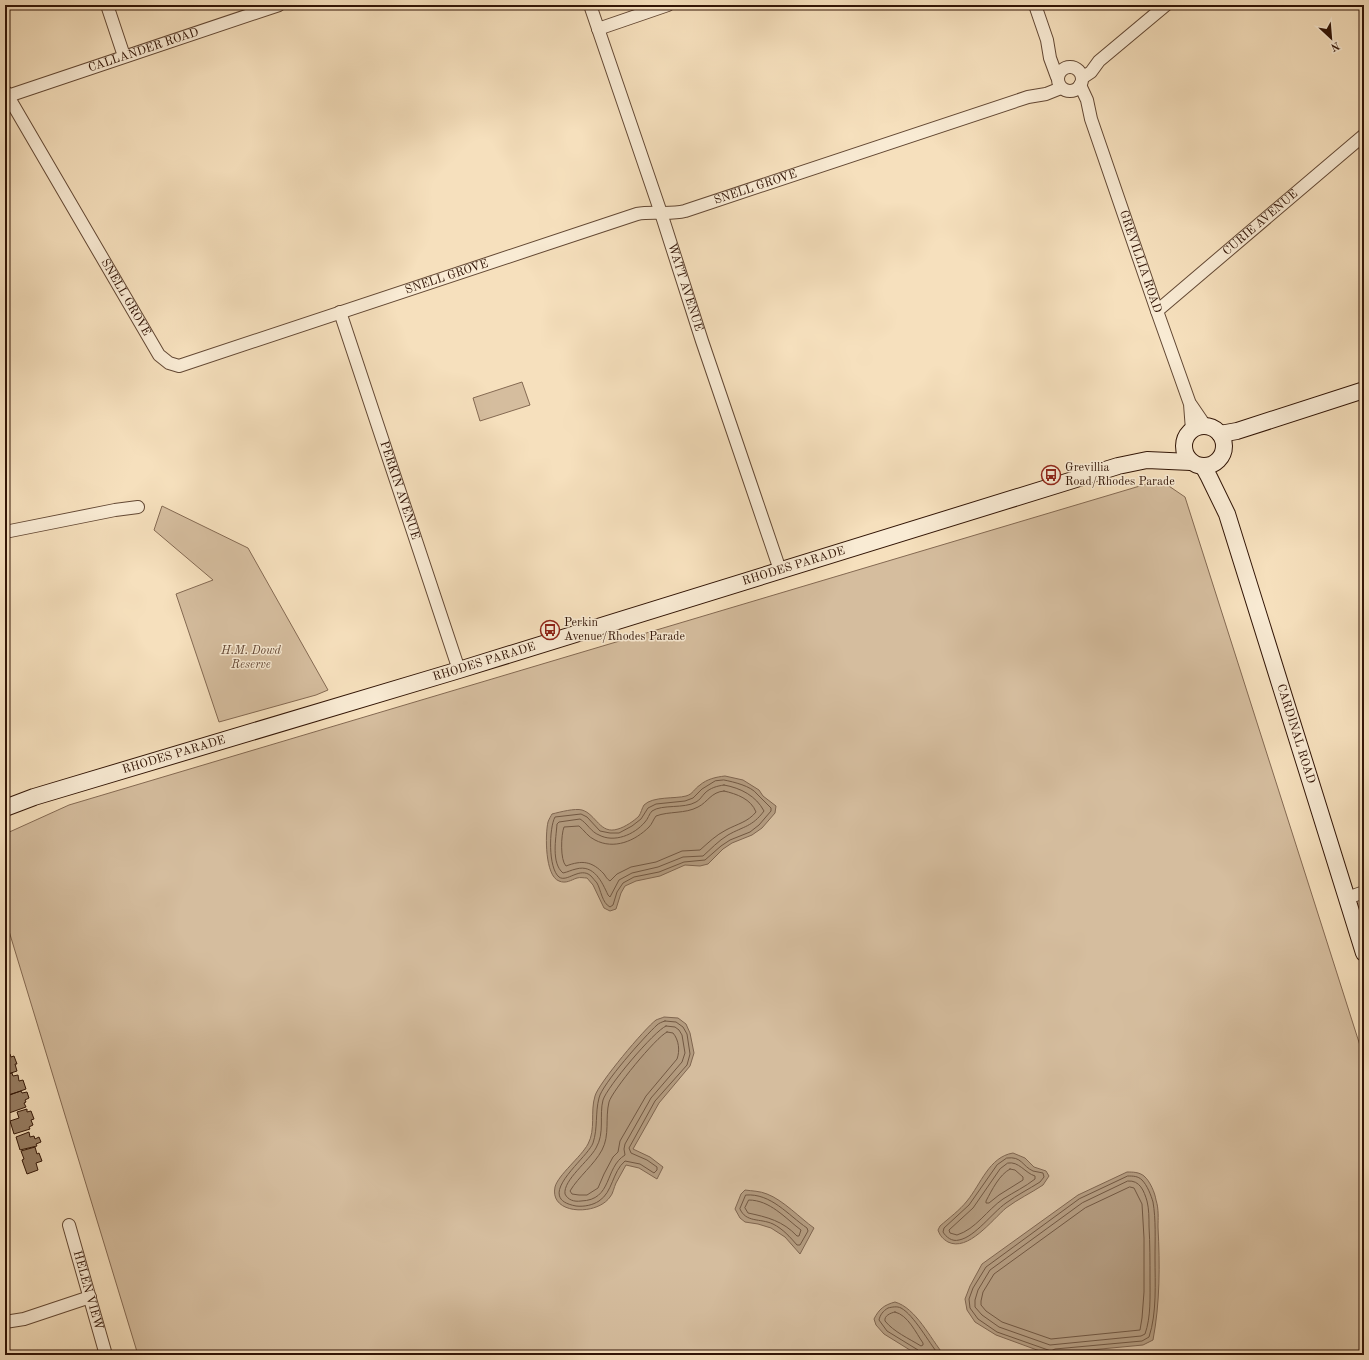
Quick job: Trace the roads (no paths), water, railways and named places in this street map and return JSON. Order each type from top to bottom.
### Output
[{"type":"main road","name":"RHODES PARADE","points":[[1147,460],[1201,433],[1236,431],[1364,390]]},
{"type":"main road","name":"RHODES PARADE","points":[[1222,454],[1240,437],[1266,422]]},
{"type":"main road","points":[[1201,433],[1222,439],[1222,454],[1209,466],[1197,464],[1185,453],[1201,433]]},
{"type":"main road","name":"CARDINAL ROAD","points":[[1222,454],[1221,479],[1227,514],[1364,953]]},
{"type":"main road","name":"RHODES PARADE","points":[[5,808],[34,797],[459,670],[1131,462],[1147,460],[1197,464]]},
{"type":"main road","name":"CARDINAL ROAD","points":[[1197,464],[1209,477],[1227,514]]},
{"type":"street","points":[[107,5],[124,56]]},
{"type":"street","name":"CALLANDER ROAD","points":[[6,93],[279,5]]},
{"type":"street","name":"WATT AVENUE","points":[[590,5],[699,333],[780,570]]},
{"type":"street","points":[[598,29],[668,5]]},
{"type":"street","name":"GREVILLIA ROAD","points":[[1035,5],[1047,40],[1050,58],[1069,80],[1091,119],[1201,433]]},
{"type":"street","name":"SNELL GROVE","points":[[6,93],[159,355],[169,363],[179,366],[638,214],[648,212],[677,213],[685,211],[1028,97],[1069,80],[1099,61],[1166,5]]},
{"type":"street","name":"CURIE AVENUE","points":[[1157,311],[1364,135]]},
{"type":"street","name":"PERKIN AVENUE","points":[[340,312],[459,670]]},
{"type":"street","points":[[5,532],[115,510],[138,507]]},
{"type":"street","points":[[1347,898],[1364,892]]},
{"type":"street","name":"HELEN VIEW","points":[[69,1225],[106,1355]]},
{"type":"street","points":[[5,1322],[24,1319],[90,1297]]},
{"type":"water","points":[[725,776],[743,780],[759,790],[763,796],[776,806],[775,813],[762,828],[752,835],[732,843],[723,849],[708,864],[700,866],[685,865],[660,876],[636,881],[625,886],[616,909],[610,911],[604,908],[593,885],[587,878],[578,878],[564,882],[554,878],[549,864],[546,845],[548,822],[552,814],[563,811],[582,810],[587,812],[602,827],[612,830],[618,829],[637,818],[640,815],[644,805],[648,802],[658,799],[686,796],[706,781]]},
{"type":"water","points":[[664,1017],[678,1018],[686,1024],[690,1033],[694,1053],[690,1066],[659,1103],[633,1149],[650,1157],[663,1167],[657,1179],[639,1168],[626,1165],[611,1196],[604,1203],[585,1210],[575,1210],[566,1207],[559,1203],[555,1196],[555,1187],[560,1177],[588,1144],[592,1132],[595,1096],[598,1090],[622,1056],[650,1025],[656,1020]]},
{"type":"water","points":[[1013,1153],[1025,1158],[1034,1167],[1046,1171],[1049,1176],[1043,1185],[1006,1208],[987,1227],[964,1243],[956,1244],[945,1240],[938,1230],[940,1226],[964,1204],[992,1165],[1005,1156]]},
{"type":"water","points":[[1127,1172],[1138,1173],[1146,1178],[1153,1191],[1158,1207],[1159,1284],[1153,1340],[1143,1345],[1048,1354],[996,1335],[975,1322],[967,1310],[965,1299],[982,1264],[1078,1195]]},
{"type":"water","points":[[745,1190],[762,1192],[773,1197],[814,1228],[800,1254],[785,1237],[771,1228],[745,1222],[740,1218],[735,1209],[741,1194]]},
{"type":"water","points":[[895,1302],[910,1310],[944,1355],[918,1355],[884,1334],[876,1325],[874,1319],[882,1308]]},
{"type":"place","name":"Grevillia Road/Rhodes Parade","points":[[1051,475]]},
{"type":"place","name":"Perkin Avenue/Rhodes Parade","points":[[550,630]]},
{"type":"park label","name":"H.M. Dowd Reserve","points":[[251,658]]}]
